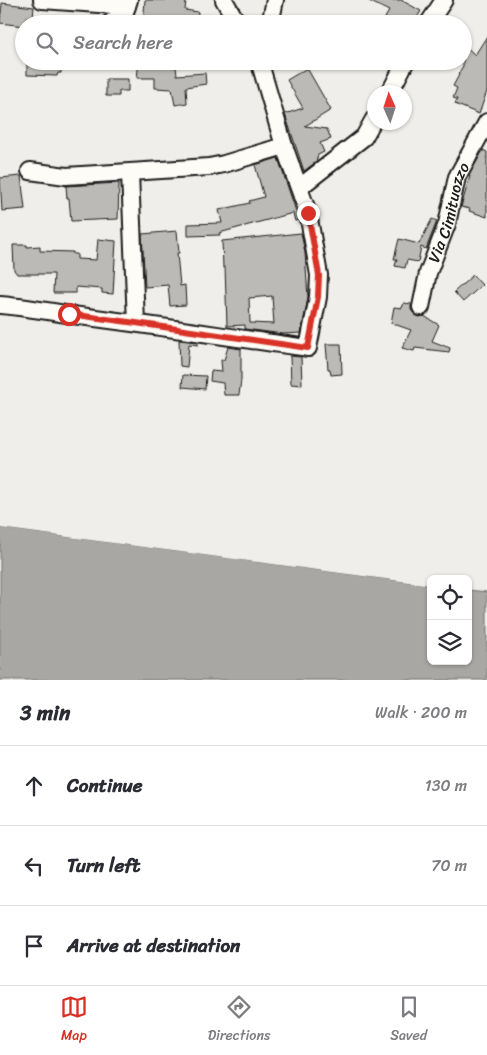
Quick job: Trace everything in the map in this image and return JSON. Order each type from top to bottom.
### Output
[{"type":"street","points":[[42,0],[128,3],[125,12],[121,15]]},
{"type":"street","points":[[224,0],[233,15]]},
{"type":"street","points":[[272,15],[275,0]]},
{"type":"street","points":[[434,15],[444,0]]},
{"type":"street","points":[[0,305],[24,306],[308,348],[318,297],[319,275],[308,213],[284,146],[262,70]]},
{"type":"street","points":[[394,85],[401,70]]},
{"type":"street","name":"Via Cimituozzo","points":[[421,307],[428,274],[447,224],[456,176],[487,122]]},
{"type":"street","points":[[300,188],[364,137],[368,130]]},
{"type":"street","points":[[30,171],[66,176],[209,167],[284,146]]},
{"type":"street","points":[[130,173],[136,323]]},
{"type":"shaded area","points":[[0,528],[427,584],[427,665],[472,665],[472,590],[487,592],[487,680],[0,680]]},
{"type":"pier","points":[[0,525],[427,581],[427,584],[0,528]]},
{"type":"building","points":[[145,0],[186,0],[185,10],[198,12],[198,15],[144,15]]},
{"type":"building","points":[[367,0],[401,0],[421,11],[419,15],[387,15],[389,11]]},
{"type":"building","points":[[2,3],[34,7],[33,15],[15,15],[15,25],[0,23]]},
{"type":"building","points":[[487,36],[487,91],[479,114],[455,104],[457,99],[453,98],[457,88],[453,86],[458,74],[460,70],[472,70],[472,52],[475,55]]},
{"type":"building","points":[[27,70],[61,70],[61,73],[58,73],[57,76],[27,75]]},
{"type":"building","points":[[138,70],[176,70],[177,75],[205,73],[206,84],[186,87],[187,103],[175,105],[172,89],[155,88],[155,78],[137,78]]},
{"type":"building","points":[[304,70],[308,70],[331,110],[305,126],[327,129],[331,139],[320,143],[324,152],[318,155],[316,162],[304,171],[285,114],[303,108],[287,80]]},
{"type":"building","points":[[106,79],[128,79],[128,91],[119,91],[119,96],[106,96]]},
{"type":"building","points":[[483,150],[487,152],[487,217],[461,207],[469,176]]},
{"type":"building","points":[[278,158],[299,220],[295,221],[293,213],[219,233],[220,235],[188,236],[188,224],[222,223],[219,210],[250,203],[249,201],[264,197],[255,165]]},
{"type":"building","points":[[21,176],[25,209],[2,211],[0,178]]},
{"type":"building","points":[[119,183],[118,219],[71,221],[66,186]]},
{"type":"building","points":[[432,219],[437,221],[426,249],[421,247],[418,262],[407,260],[405,268],[395,266],[397,259],[394,259],[399,239],[419,244]]},
{"type":"building","points":[[177,231],[180,286],[185,285],[186,305],[170,306],[168,285],[145,287],[142,234]]},
{"type":"building","points":[[301,233],[305,253],[308,298],[301,333],[283,334],[245,329],[245,325],[227,326],[222,241]],"holes":[[[272,296],[274,324],[250,323],[249,298]]]},
{"type":"building","points":[[98,239],[116,241],[113,294],[102,293],[102,289],[76,287],[76,293],[53,293],[54,274],[17,274],[14,270],[13,245],[40,246],[40,251],[73,252],[73,254],[77,254],[77,259],[96,260]]},
{"type":"building","points":[[473,275],[482,285],[463,302],[454,292]]},
{"type":"building","points":[[404,303],[411,304],[411,310],[415,315],[419,317],[424,316],[439,325],[432,341],[450,348],[449,352],[415,348],[414,351],[402,348],[411,330],[391,323],[394,307],[402,308]]},
{"type":"building","points":[[179,340],[198,342],[198,345],[189,344],[187,367],[180,366]]},
{"type":"building","points":[[326,344],[341,344],[342,374],[331,375],[330,369],[328,369]]},
{"type":"building","points":[[228,347],[241,349],[239,395],[224,395],[223,383],[210,381],[211,371],[222,372],[221,360],[224,360]]},
{"type":"building","points":[[290,356],[301,357],[302,385],[291,384]]},
{"type":"building","points":[[183,375],[206,376],[205,389],[182,387]]},
{"type":"route","points":[[69,314],[308,348],[318,297],[319,275],[308,213]]}]
